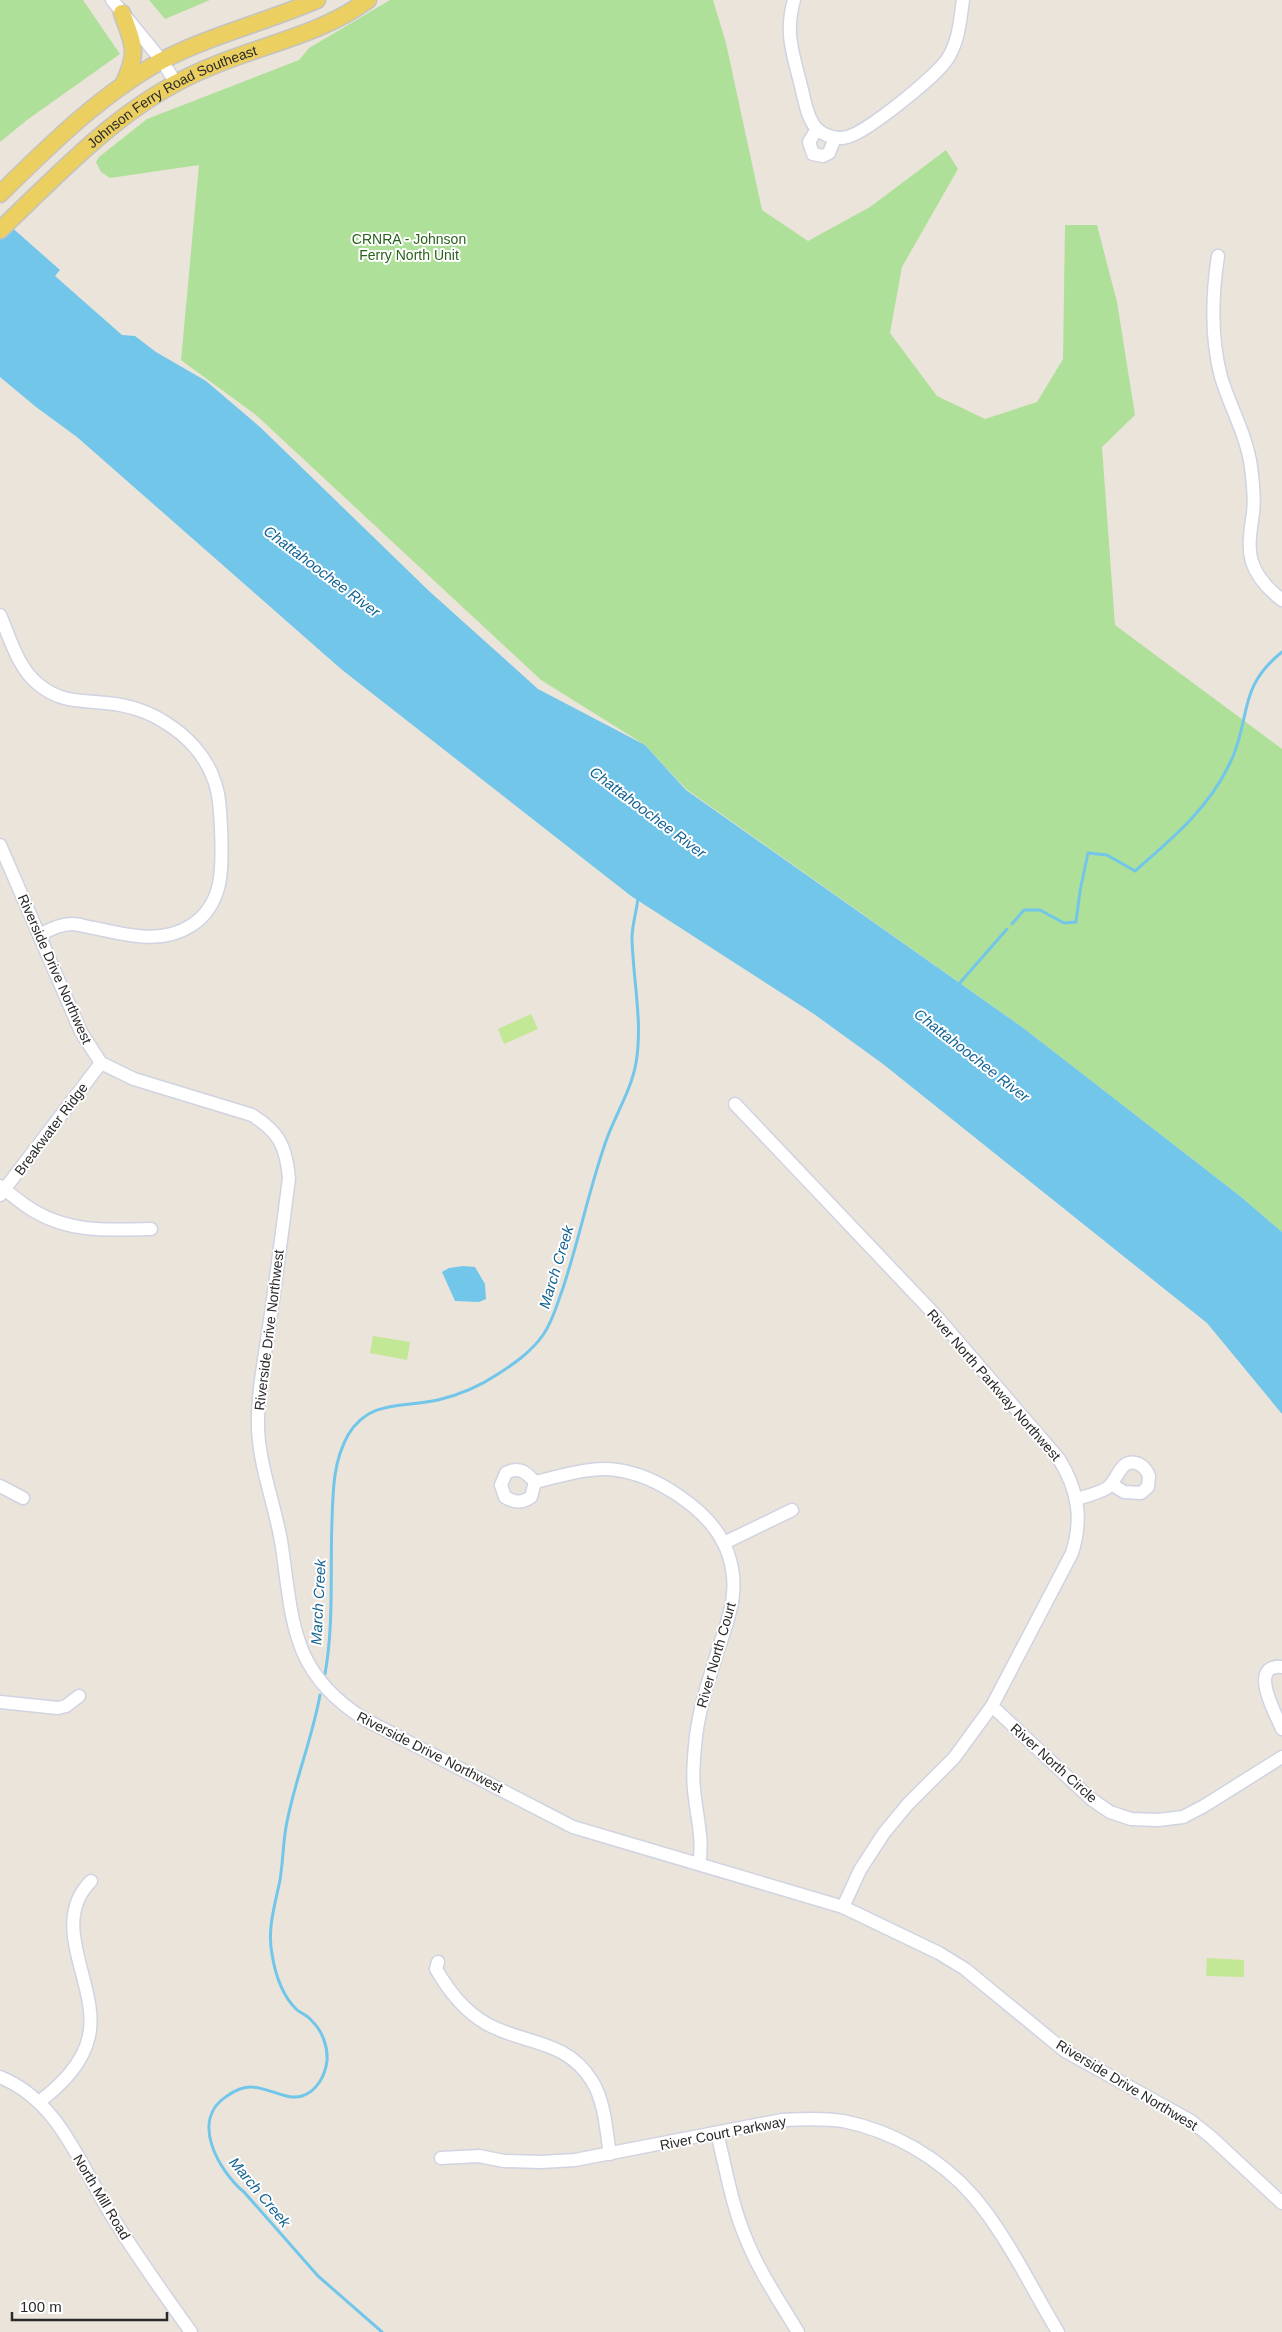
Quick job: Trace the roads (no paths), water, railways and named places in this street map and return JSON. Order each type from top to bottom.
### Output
[{"type":"main road","name":"Johnson Ferry Road Southeast","points":[[4,190],[80,118],[123,85],[162,61],[210,40],[317,0]]},
{"type":"main road","name":"Johnson Ferry Road Southeast","points":[[0,230],[122,117],[176,83],[239,55],[300,36],[340,18],[368,0]]},
{"type":"main road","points":[[117,6],[135,50],[132,66],[123,85]]},
{"type":"street","points":[[794,0],[789,25],[790,42],[809,114],[816,128],[835,138],[850,137],[866,128],[940,68],[955,46],[959,32],[963,0]]},
{"type":"street","points":[[117,6],[162,61],[176,83]]},
{"type":"street","points":[[816,128],[809,142],[813,154],[823,156],[829,153],[835,138]]},
{"type":"street","points":[[1218,256],[1215,301],[1216,350],[1221,377],[1251,466],[1253,511],[1249,536],[1250,550],[1253,563],[1261,578],[1272,592],[1282,600]]},
{"type":"street","points":[[0,615],[21,663],[38,684],[52,694],[66,699],[125,705],[146,712],[166,722],[187,739],[204,759],[214,780],[220,801],[221,881],[210,906],[193,924],[176,934],[156,938],[139,937],[72,924],[54,927],[40,935]]},
{"type":"street","name":"Riverside Drive Northwest","points":[[0,845],[81,1032],[101,1063],[134,1079],[252,1115],[268,1125],[279,1138],[287,1157],[289,1178],[270,1322],[260,1381],[258,1430],[264,1476],[281,1544],[292,1622],[304,1657],[316,1676],[338,1700],[364,1719],[573,1827],[844,1907],[907,1936],[965,1970],[1065,2051],[1191,2120],[1211,2136],[1282,2203]]},
{"type":"street","name":"Breakwater Ridge","points":[[2,1190],[101,1063]]},
{"type":"street","name":"River North Parkway Northwest","points":[[735,1104],[937,1317],[1059,1459],[1070,1478],[1077,1499],[1078,1526],[1072,1553],[992,1706],[954,1758],[908,1804],[884,1833],[860,1870],[844,1907]]},
{"type":"street","points":[[2,1190],[35,1212],[72,1227],[90,1230],[151,1229]]},
{"type":"street","name":"River North Court","points":[[535,1482],[593,1470],[616,1470],[637,1474],[661,1485],[691,1505],[711,1524],[724,1543],[732,1568],[733,1593],[730,1613],[703,1698],[693,1762],[701,1849],[699,1864]]},
{"type":"street","points":[[1077,1499],[1106,1489],[1112,1484]]},
{"type":"street","points":[[0,1486],[24,1498]]},
{"type":"street","points":[[724,1543],[792,1510]]},
{"type":"street","points":[[1282,1667],[1271,1668],[1266,1673],[1264,1684],[1282,1729]]},
{"type":"street","points":[[0,1702],[58,1708],[66,1706],[79,1696]]},
{"type":"street","name":"River North Circle","points":[[992,1706],[1091,1799],[1110,1812],[1131,1819],[1158,1820],[1183,1817],[1282,1757]]},
{"type":"street","points":[[39,2102],[71,2073],[89,2037],[90,2004],[76,1952],[73,1918],[78,1898],[91,1881]]},
{"type":"street","points":[[438,1962],[436,1969],[445,1986],[458,2002],[473,2015],[502,2031],[557,2048],[582,2067],[593,2082],[600,2097],[610,2154]]},
{"type":"street","name":"North Mill Road","points":[[0,2077],[24,2090],[39,2102],[62,2129],[109,2212],[145,2268],[191,2332]]},
{"type":"street","name":"River Court Parkway","points":[[441,2158],[479,2156],[504,2161],[541,2162],[610,2154],[782,2120],[813,2119],[843,2121],[882,2132],[926,2155],[948,2171],[973,2196],[992,2221],[1058,2332]]},
{"type":"street","points":[[717,2133],[736,2213],[747,2242],[761,2270],[798,2332]]},
{"type":"water","name":"Chattahoochee River","points":[[0,217],[60,270],[55,276],[122,335],[135,336],[156,352],[206,381],[260,427],[429,591],[538,689],[645,745],[686,790],[1022,1027],[1240,1196],[1282,1232],[1282,1414],[1207,1323],[883,1064],[814,1014],[631,896],[341,669],[77,437],[36,407],[0,377]]},
{"type":"water","points":[[475,1267],[485,1284],[486,1299],[479,1302],[455,1301],[442,1272],[449,1268]]},
{"type":"waterway","points":[[1012,924],[1024,910],[1040,910],[1064,923],[1076,922],[1088,853],[1107,855],[1135,871],[1188,822],[1212,794],[1230,763],[1237,747],[1251,692],[1267,666],[1282,652]]},
{"type":"waterway","name":"March Creek","points":[[325,1674],[331,1617],[331,1540],[334,1488],[339,1456],[348,1435],[366,1415],[377,1410],[446,1398],[469,1390],[491,1378],[528,1352],[543,1335],[552,1318],[569,1270],[600,1159],[634,1073],[638,1048],[638,1017],[632,938],[638,897]]},
{"type":"waterway","points":[[958,985],[1007,929]]},
{"type":"waterway","name":"March Creek","points":[[320,1695],[289,1810],[280,1880],[270,1935],[277,1976],[291,2003],[309,2018],[321,2033],[326,2050],[326,2067],[316,2087],[302,2096],[290,2097],[251,2087],[232,2092],[216,2106],[210,2118],[209,2131],[212,2145],[225,2172],[318,2276],[382,2332]]},
{"type":"park label","name":"CRNRA - Johnson Ferry North Unit","points":[[409,248]]}]
